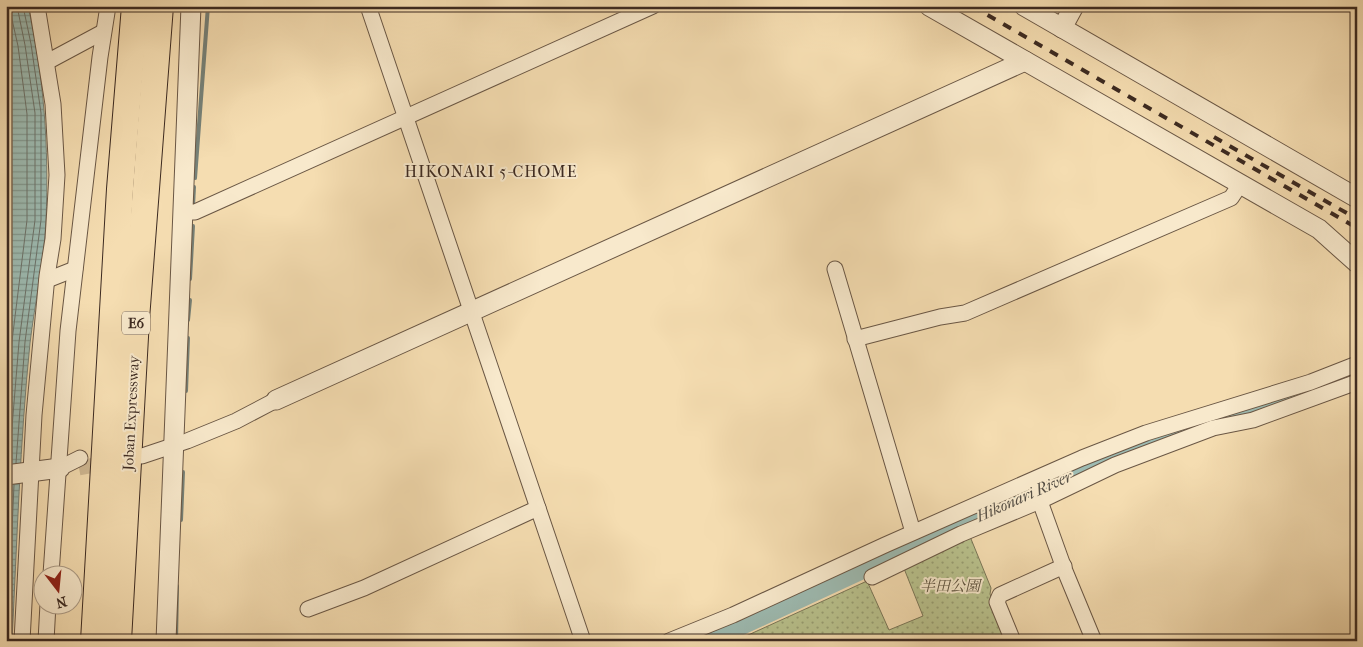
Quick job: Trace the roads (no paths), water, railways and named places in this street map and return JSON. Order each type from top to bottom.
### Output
[{"type":"highway","name":"Joban Expressway","points":[[94,641],[120,189],[135,6]]},
{"type":"highway","name":"Joban Expressway","points":[[118,641],[136,319],[160,6]]},
{"type":"street","points":[[22,641],[28,472],[46,280],[53,239],[57,175],[47,62],[37,6]]},
{"type":"street","points":[[52,564],[68,331],[103,32],[108,6]]},
{"type":"street","points":[[166,641],[191,6]]},
{"type":"street","points":[[368,6],[583,641]]},
{"type":"street","points":[[182,212],[195,212],[653,6]]},
{"type":"street","points":[[929,6],[1319,229],[1357,263]]},
{"type":"street","points":[[1024,6],[1357,198]]},
{"type":"street","points":[[1062,28],[1074,6]]},
{"type":"street","points":[[47,62],[103,32]]},
{"type":"street","points":[[142,451],[173,445],[236,420],[276,400],[1025,61]]},
{"type":"street","points":[[855,339],[940,317],[965,313],[1231,198],[1241,183]]},
{"type":"street","points":[[46,280],[75,269]]},
{"type":"street","points":[[835,269],[913,532]]},
{"type":"street","points":[[669,641],[890,556],[1037,492],[1096,473],[1134,449],[1357,364]]},
{"type":"street","points":[[1149,443],[1253,420],[1314,400],[1357,382]]},
{"type":"street","points":[[872,577],[913,532],[1000,507],[1037,492],[1082,458],[1134,449]]},
{"type":"street","points":[[6,474],[60,468],[80,463]]},
{"type":"street","points":[[1037,492],[1094,641]]},
{"type":"street","points":[[308,609],[364,588],[538,508]]},
{"type":"street","points":[[1013,641],[997,602],[1000,595],[1064,566]]},
{"type":"street","points":[[46,641],[47,614]]},
{"type":"water","points":[[6,6],[28,6],[42,86],[47,166],[45,235],[30,343],[24,417],[12,641],[6,641]]},
{"type":"waterway","points":[[195,178],[208,6]]},
{"type":"waterway","points":[[193,206],[194,187]]},
{"type":"waterway","points":[[190,279],[193,226]]},
{"type":"waterway","points":[[188,320],[190,300]]},
{"type":"waterway","points":[[186,391],[188,338]]},
{"type":"waterway","name":"Hikonari River","points":[[700,641],[741,624],[968,519],[1043,490],[1089,467],[1216,419],[1332,384]]},
{"type":"waterway","points":[[181,520],[183,472]]},
{"type":"waterway","points":[[176,641],[177,586]]},
{"type":"tunnel","points":[[79,468],[111,462]]},
{"type":"railway","points":[[972,6],[1357,228]]},
{"type":"railway","points":[[1214,137],[1357,219]]},
{"type":"district","name":"HIKONARI 5-CHOME","points":[[491,171]]},
{"type":"park label","name":"半田公園","points":[[950,586]]}]
